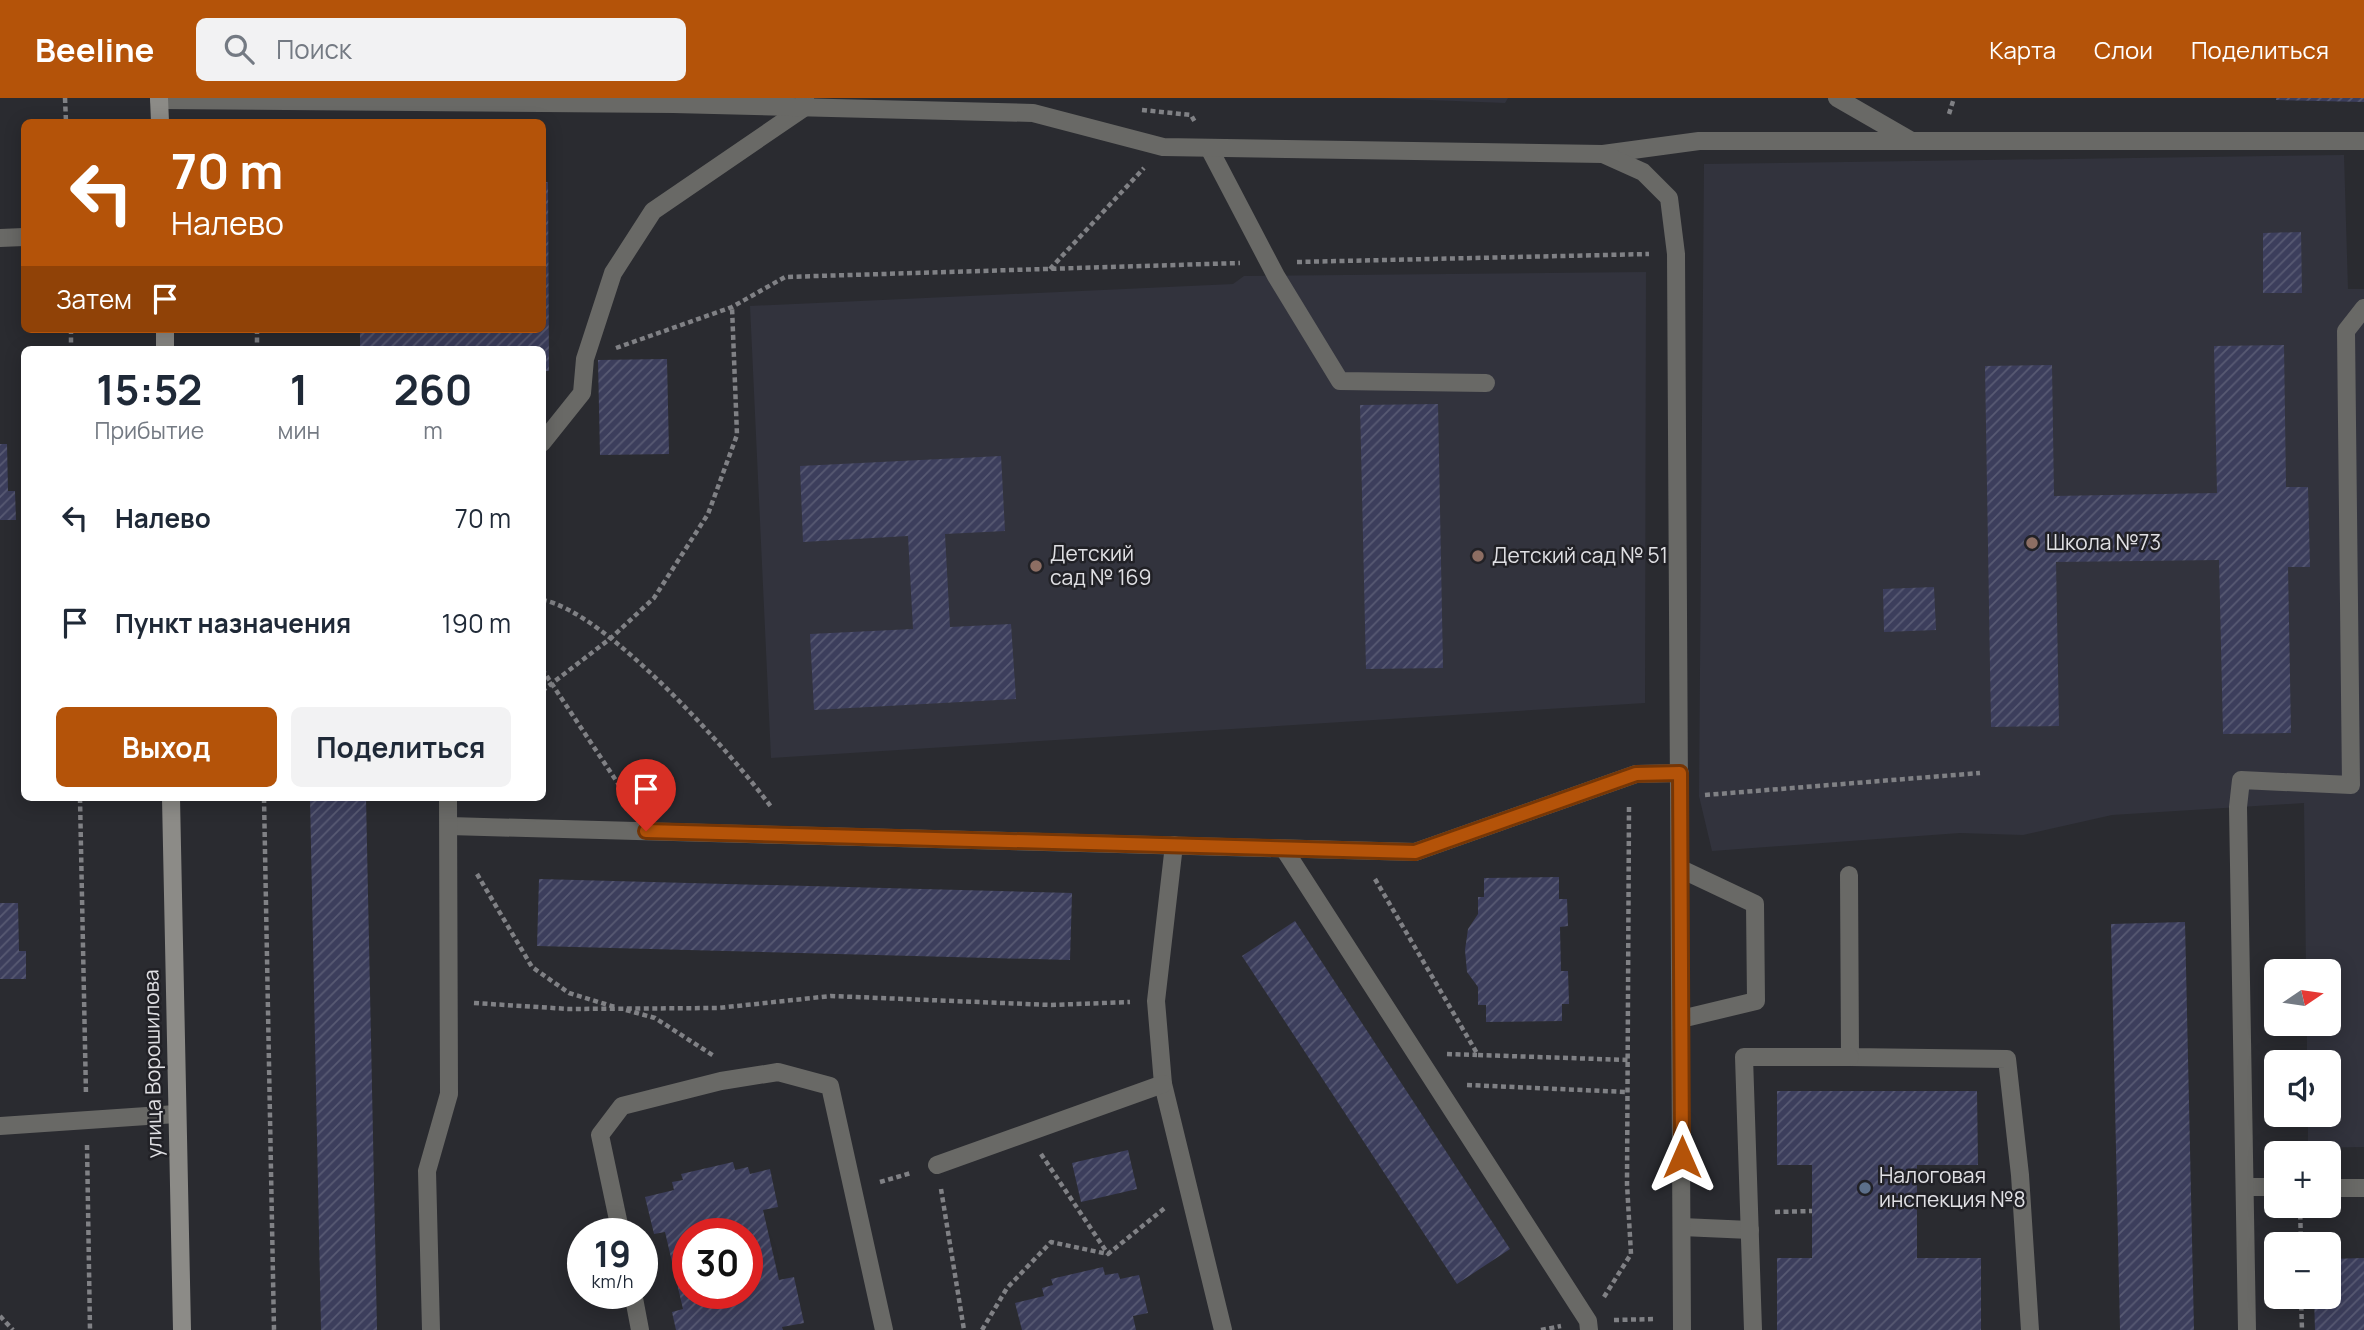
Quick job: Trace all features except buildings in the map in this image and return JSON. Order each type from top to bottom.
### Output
[{"type":"main road","points":[[159,99],[160,119]]},
{"type":"main road","name":"улица Ворошилова","points":[[171,801],[182,1330]]},
{"type":"street","points":[[1837,98],[1910,140]]},
{"type":"street","points":[[159,99],[805,103],[1034,113],[1163,147],[1209,148],[1603,154],[1699,141],[2364,141]]},
{"type":"street","points":[[546,438],[582,393],[585,359],[613,273],[653,211],[805,103]]},
{"type":"street","points":[[1209,148],[1269,262],[1340,380],[1486,383]]},
{"type":"street","points":[[1603,154],[1643,172],[1669,198],[1676,254],[1682,1330]]},
{"type":"street","points":[[0,238],[21,237]]},
{"type":"street","points":[[2247,1330],[2238,807],[2241,780],[2351,785],[2346,331],[2364,308]]},
{"type":"street","points":[[449,826],[1415,852],[1629,776],[1680,773]]},
{"type":"street","points":[[431,1330],[427,1171],[449,1094],[448,801]]},
{"type":"street","points":[[1174,845],[1156,1001],[1163,1084],[1223,1330]]},
{"type":"street","points":[[1284,849],[1588,1326]]},
{"type":"street","points":[[1681,869],[1755,904],[1756,1001],[1681,1019]]},
{"type":"street","points":[[1849,875],[1850,1057]]},
{"type":"street","points":[[1754,1330],[1744,1057],[2007,1059],[2020,1175],[2030,1330]]},
{"type":"street","points":[[618,1218],[600,1135],[622,1106],[778,1072],[830,1086],[884,1330]]},
{"type":"street","points":[[937,1165],[1163,1084]]},
{"type":"street","points":[[0,1126],[176,1114]]},
{"type":"street","points":[[2245,1187],[2264,1188]]},
{"type":"street","points":[[2341,1188],[2364,1188]]},
{"type":"street","points":[[1682,1227],[1750,1230]]},
{"type":"street","points":[[636,1309],[640,1330]]},
{"type":"path","points":[[65,98],[66,119]]},
{"type":"path","points":[[1050,269],[1163,147]]},
{"type":"path","points":[[585,359],[732,307],[785,277],[1269,262],[1676,254]]},
{"type":"path","points":[[546,689],[611,638],[654,598],[708,514],[737,435],[732,307]]},
{"type":"path","points":[[546,601],[561,603],[628,650],[751,779],[792,835]]},
{"type":"path","points":[[546,676],[622,786],[646,831]]},
{"type":"path","points":[[1588,1326],[1631,1254],[1628,1092],[1629,776]]},
{"type":"path","points":[[80,801],[90,1330]]},
{"type":"path","points":[[264,801],[274,1330]]},
{"type":"path","points":[[1359,851],[1478,1055],[1628,1060]]},
{"type":"path","points":[[476,873],[532,967],[569,993],[655,1018],[747,1077]]},
{"type":"path","points":[[449,1002],[620,1009],[718,1008],[831,996],[1051,1005],[1156,1001]]},
{"type":"path","points":[[1435,1084],[1628,1092]]},
{"type":"path","points":[[1027,1133],[1108,1254]]},
{"type":"path","points":[[853,1190],[937,1165],[964,1330]]},
{"type":"path","points":[[1108,1254],[1189,1189]]},
{"type":"path","points":[[982,1330],[1007,1288],[1051,1242],[1108,1254]]},
{"type":"path","points":[[2301,1309],[2302,1330]]},
{"type":"path","points":[[0,1316],[13,1330]]},
{"type":"shaded area","points":[[1379,98],[1508,98],[1505,103]]},
{"type":"shaded area","name":"Школа №73","points":[[2344,155],[2348,289],[2364,289],[2364,1147],[2341,1147],[2341,1141],[2308,1141],[2308,1127],[2341,1127],[2341,1050],[2307,1050],[2307,1036],[2342,1036],[2342,959],[2306,959],[2304,803],[2112,815],[2023,835],[1960,833],[1712,851],[1699,796],[1704,164]]},
{"type":"shaded area","name":"Детский сад № 169","points":[[1646,272],[1645,703],[771,758],[750,306],[1233,284],[1244,276]]},
{"type":"place","name":"Школа №73","points":[[2032,543]]},
{"type":"place","name":"Детский сад № 51","points":[[1478,556]]},
{"type":"place","name":"Детский сад № 169","points":[[1036,566]]},
{"type":"place","name":"Налоговая инспекция №8","points":[[1865,1188]]},
{"type":"route","points":[[646,831],[1415,852],[1636,774],[1680,773],[1682,1157]]}]
